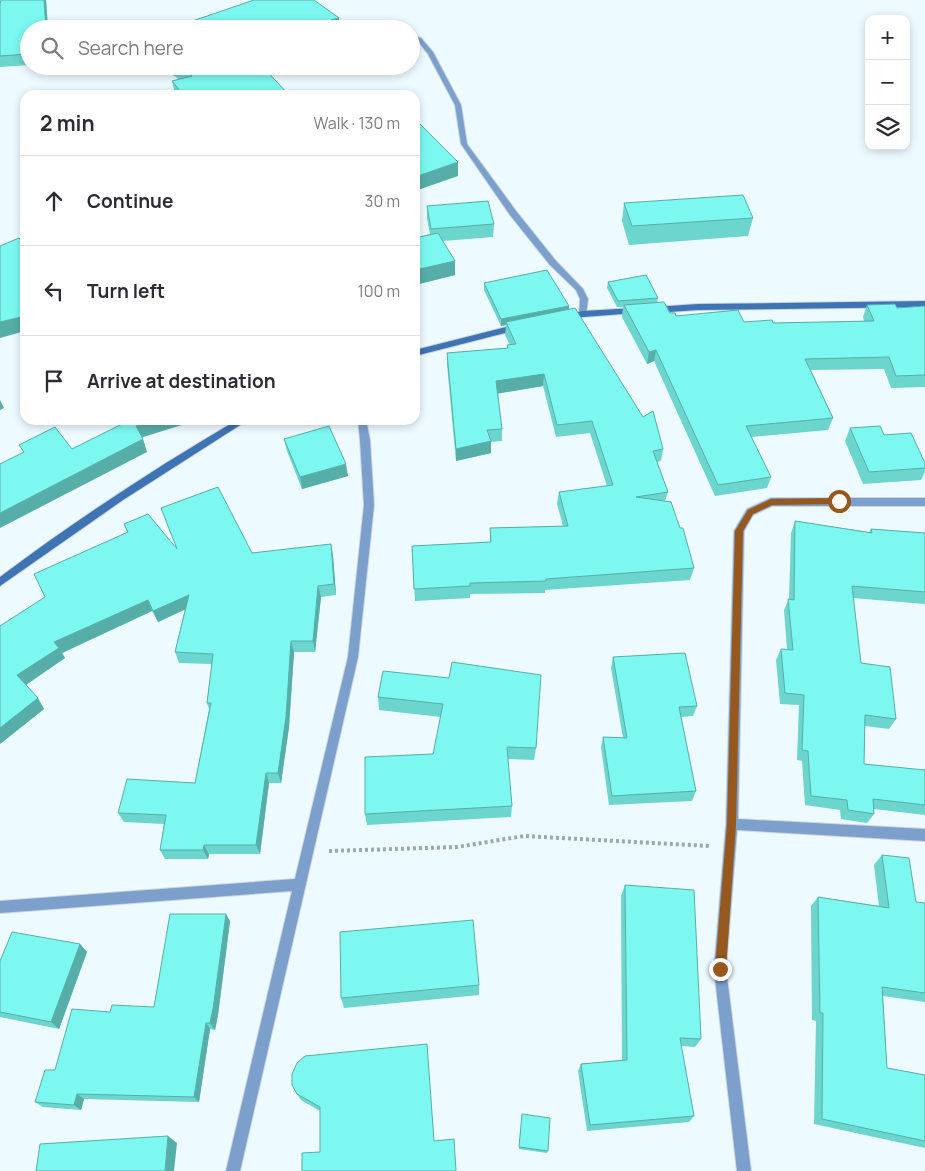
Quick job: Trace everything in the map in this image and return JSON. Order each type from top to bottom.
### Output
[{"type":"street","points":[[420,40],[431,53],[458,104],[464,144],[513,213],[553,262],[579,289],[584,298],[583,314]]},
{"type":"street","points":[[556,319],[583,314],[698,307],[925,304]]},
{"type":"street","points":[[420,352],[494,332],[529,325]]},
{"type":"street","points":[[1,580],[176,460],[236,425]]},
{"type":"street","points":[[233,1171],[353,657],[369,505],[363,425]]},
{"type":"street","points":[[744,1171],[720,969],[732,824],[739,531],[750,512],[771,502],[925,502]]},
{"type":"street","points":[[732,824],[925,835]]},
{"type":"street","points":[[0,908],[300,884]]},
{"type":"path","points":[[308,852],[457,847],[524,836],[730,847]]},
{"type":"building","points":[[1,0],[44,0],[45,20],[20,20],[20,55],[0,56]]},
{"type":"building","points":[[254,0],[314,0],[339,18],[331,20],[195,20]]},
{"type":"building","points":[[190,75],[270,75],[284,90],[179,90],[172,81],[192,76]]},
{"type":"building","points":[[420,124],[458,162],[420,175]]},
{"type":"building","points":[[743,195],[753,218],[632,226],[624,203]]},
{"type":"building","points":[[488,201],[494,224],[431,229],[427,206]]},
{"type":"building","points":[[438,233],[455,261],[420,269],[420,237]]},
{"type":"building","points":[[20,239],[20,317],[0,322],[0,246]]},
{"type":"building","points":[[547,270],[569,306],[501,319],[484,283]]},
{"type":"building","points":[[646,275],[658,298],[618,301],[608,282]]},
{"type":"building","points":[[664,302],[670,313],[675,313],[676,316],[738,310],[744,322],[772,320],[773,323],[874,321],[867,305],[895,304],[897,308],[925,306],[925,375],[896,376],[889,357],[805,359],[833,418],[746,426],[771,477],[718,485],[656,350],[649,352],[624,305]]},
{"type":"building","points":[[575,308],[643,417],[653,411],[663,449],[653,451],[668,492],[636,497],[671,502],[680,528],[683,528],[694,568],[546,579],[546,581],[470,583],[470,586],[414,589],[412,546],[491,542],[490,528],[568,526],[559,492],[613,485],[592,421],[557,425],[544,374],[496,381],[502,429],[487,430],[491,441],[456,449],[447,353],[508,348],[507,345],[516,344],[506,322]]},
{"type":"building","points":[[120,425],[139,425],[136,426],[143,439],[0,513],[0,464],[24,452],[19,445],[55,427],[72,449]]},
{"type":"building","points":[[329,426],[346,464],[300,477],[284,439]]},
{"type":"building","points":[[880,426],[884,435],[911,433],[925,463],[925,468],[869,472],[850,428]]},
{"type":"building","points":[[218,487],[252,553],[331,544],[334,584],[318,586],[313,641],[291,641],[286,717],[278,773],[266,773],[256,845],[204,845],[203,850],[160,850],[166,815],[118,813],[127,779],[195,783],[211,703],[207,703],[213,654],[175,652],[189,595],[153,611],[148,600],[54,642],[59,648],[17,675],[38,698],[0,728],[0,626],[45,597],[34,574],[128,532],[124,524],[148,514],[177,549],[161,508]]},
{"type":"building","points":[[795,521],[872,533],[871,529],[925,533],[925,592],[852,586],[861,663],[890,667],[896,719],[865,715],[864,764],[925,770],[925,805],[873,799],[874,814],[848,810],[847,800],[811,796],[808,751],[802,750],[804,695],[785,693],[781,649],[793,650],[788,599],[794,600]]},
{"type":"building","points":[[685,653],[697,706],[679,707],[696,791],[612,796],[603,737],[627,738],[613,657]]},
{"type":"building","points":[[452,662],[541,675],[536,748],[507,747],[512,806],[365,814],[365,757],[433,754],[443,704],[378,697],[383,671],[449,678]]},
{"type":"building","points":[[882,855],[909,858],[916,902],[925,903],[925,993],[882,987],[887,1068],[925,1075],[925,1141],[822,1119],[823,1013],[820,1013],[818,897],[889,908]]},
{"type":"building","points":[[625,885],[694,890],[701,1039],[680,1038],[694,1116],[590,1125],[581,1064],[627,1060]]},
{"type":"building","points":[[170,914],[226,914],[213,1009],[210,1023],[206,1023],[194,1097],[77,1094],[74,1105],[35,1102],[45,1070],[55,1070],[72,1009],[110,1012],[112,1005],[154,1007]]},
{"type":"building","points":[[473,920],[479,985],[341,998],[340,932]]},
{"type":"building","points":[[12,932],[80,944],[51,1022],[0,1012],[0,961]]},
{"type":"building","points":[[427,1044],[434,1141],[454,1139],[456,1171],[302,1171],[302,1153],[320,1152],[320,1107],[297,1094],[292,1085],[292,1074],[297,1063],[305,1056]]},
{"type":"building","points":[[522,1114],[550,1118],[548,1151],[519,1147]]},
{"type":"building","points":[[168,1136],[165,1171],[36,1171],[40,1144]]},
{"type":"route","points":[[720,969],[732,824],[739,531],[750,512],[771,502],[839,501]]}]
